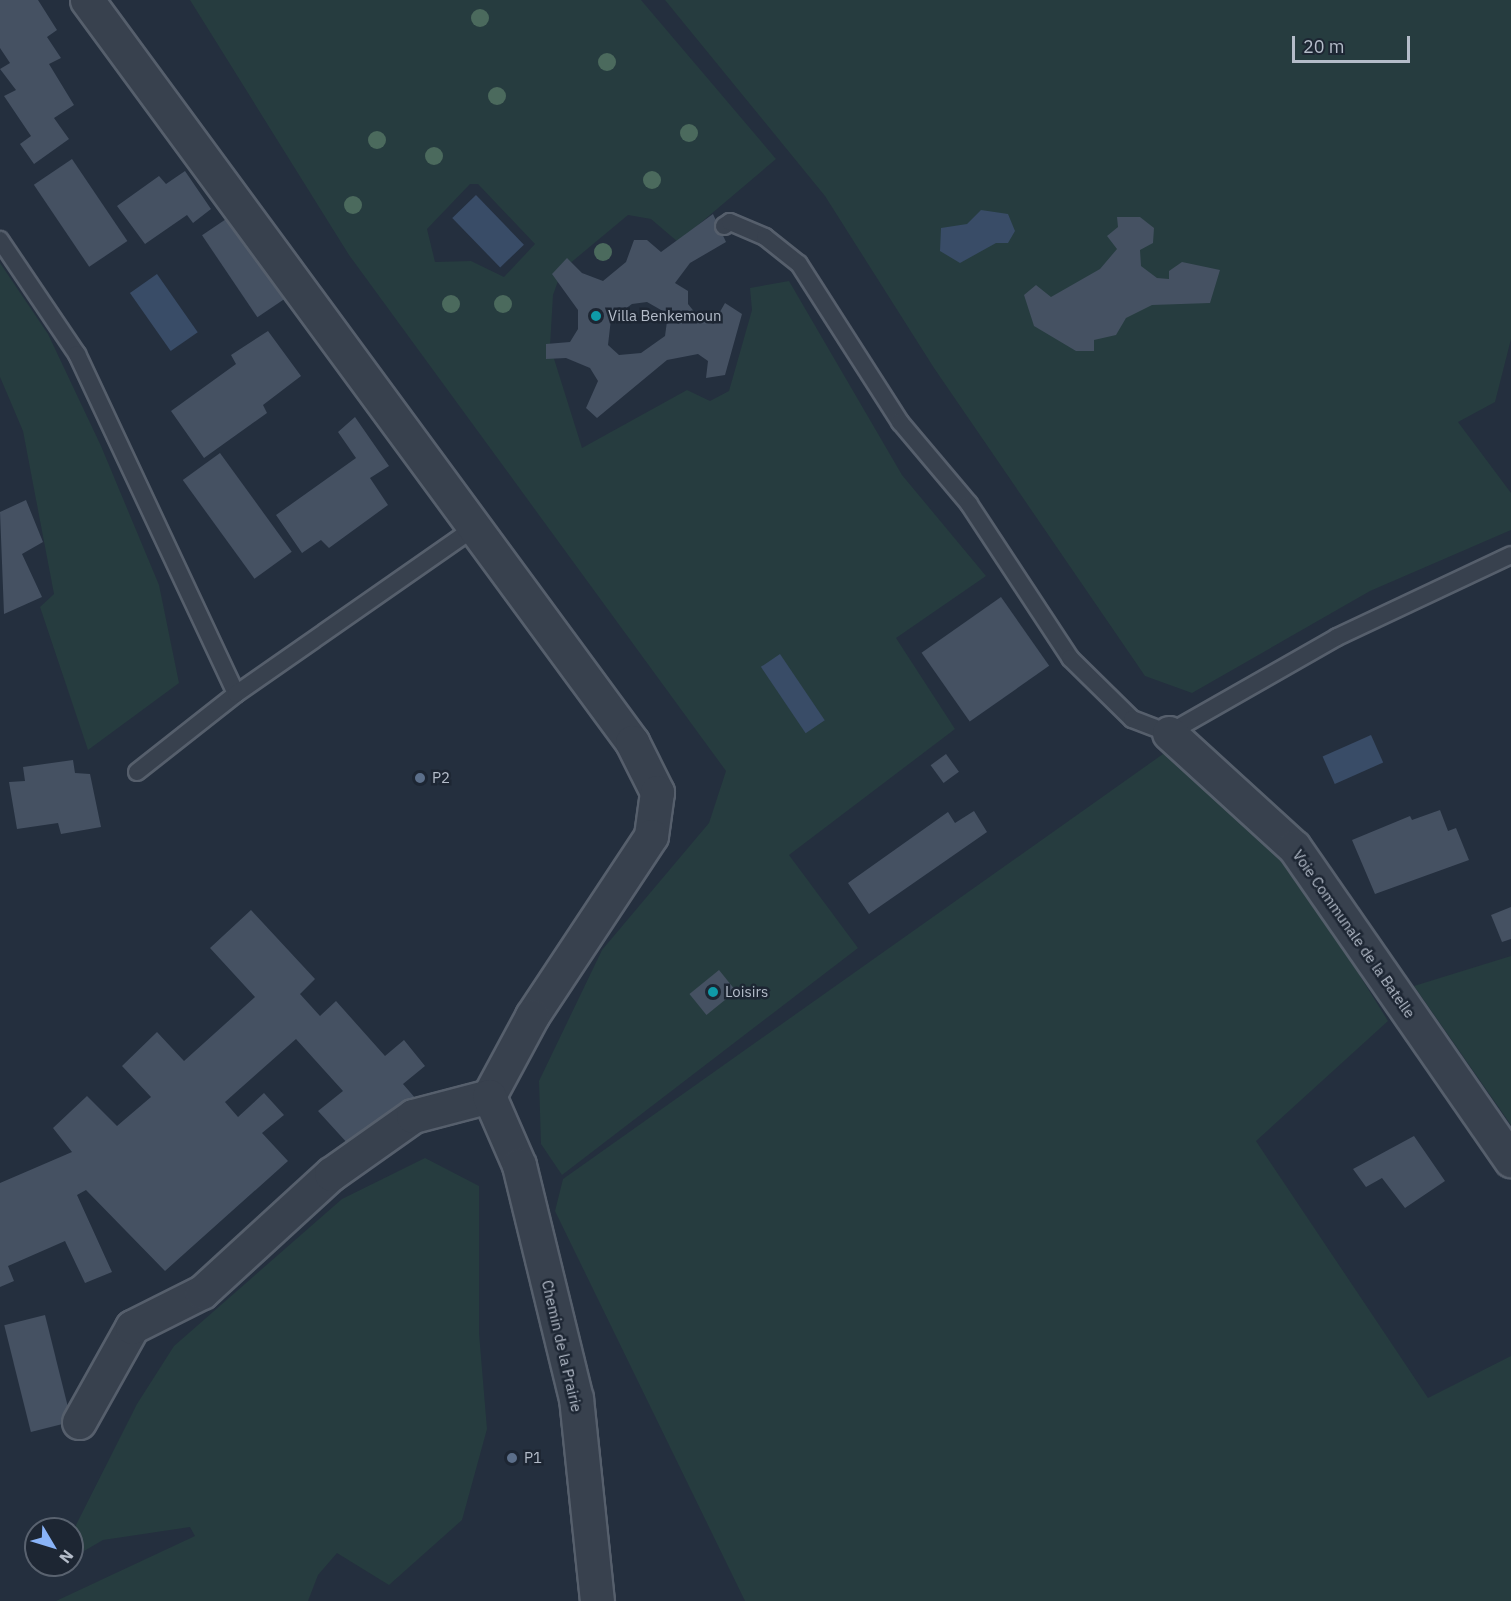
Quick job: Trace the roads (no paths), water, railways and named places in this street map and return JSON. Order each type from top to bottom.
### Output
[{"type":"street","points":[[78,1422],[132,1327],[202,1292],[331,1174],[413,1116],[489,1096],[532,1016],[651,836],[657,792],[632,742],[87,0]]},
{"type":"street","name":"Voie Communale de la Batelle","points":[[1169,733],[1294,847],[1511,1160]]},
{"type":"street","name":"Chemin de la Prairie","points":[[489,1096],[519,1164],[576,1398],[597,1601]]},
{"type":"lane","points":[[724,226],[730,222],[765,237],[799,264],[900,422],[969,504],[1070,658],[1132,719],[1169,733],[1337,637],[1511,555]]},
{"type":"lane","points":[[0,240],[77,354],[236,694]]},
{"type":"lane","points":[[137,772],[236,694],[474,528]]},
{"type":"water","points":[[476,195],[524,245],[500,268],[452,218]]},
{"type":"water","points":[[981,210],[1008,214],[1015,231],[1008,243],[996,243],[960,263],[940,251],[941,228],[967,224]]},
{"type":"water","points":[[157,274],[198,332],[171,351],[130,293]]},
{"type":"water","points":[[780,654],[825,720],[806,733],[761,667]]},
{"type":"water","points":[[1371,735],[1383,762],[1335,784],[1323,757]]},
{"type":"place","name":"Villa Benkemoun","points":[[596,316]]},
{"type":"place","name":"P2","points":[[420,778]]},
{"type":"place","name":"Loisirs","points":[[713,992]]},
{"type":"place","name":"P1","points":[[512,1458]]}]
